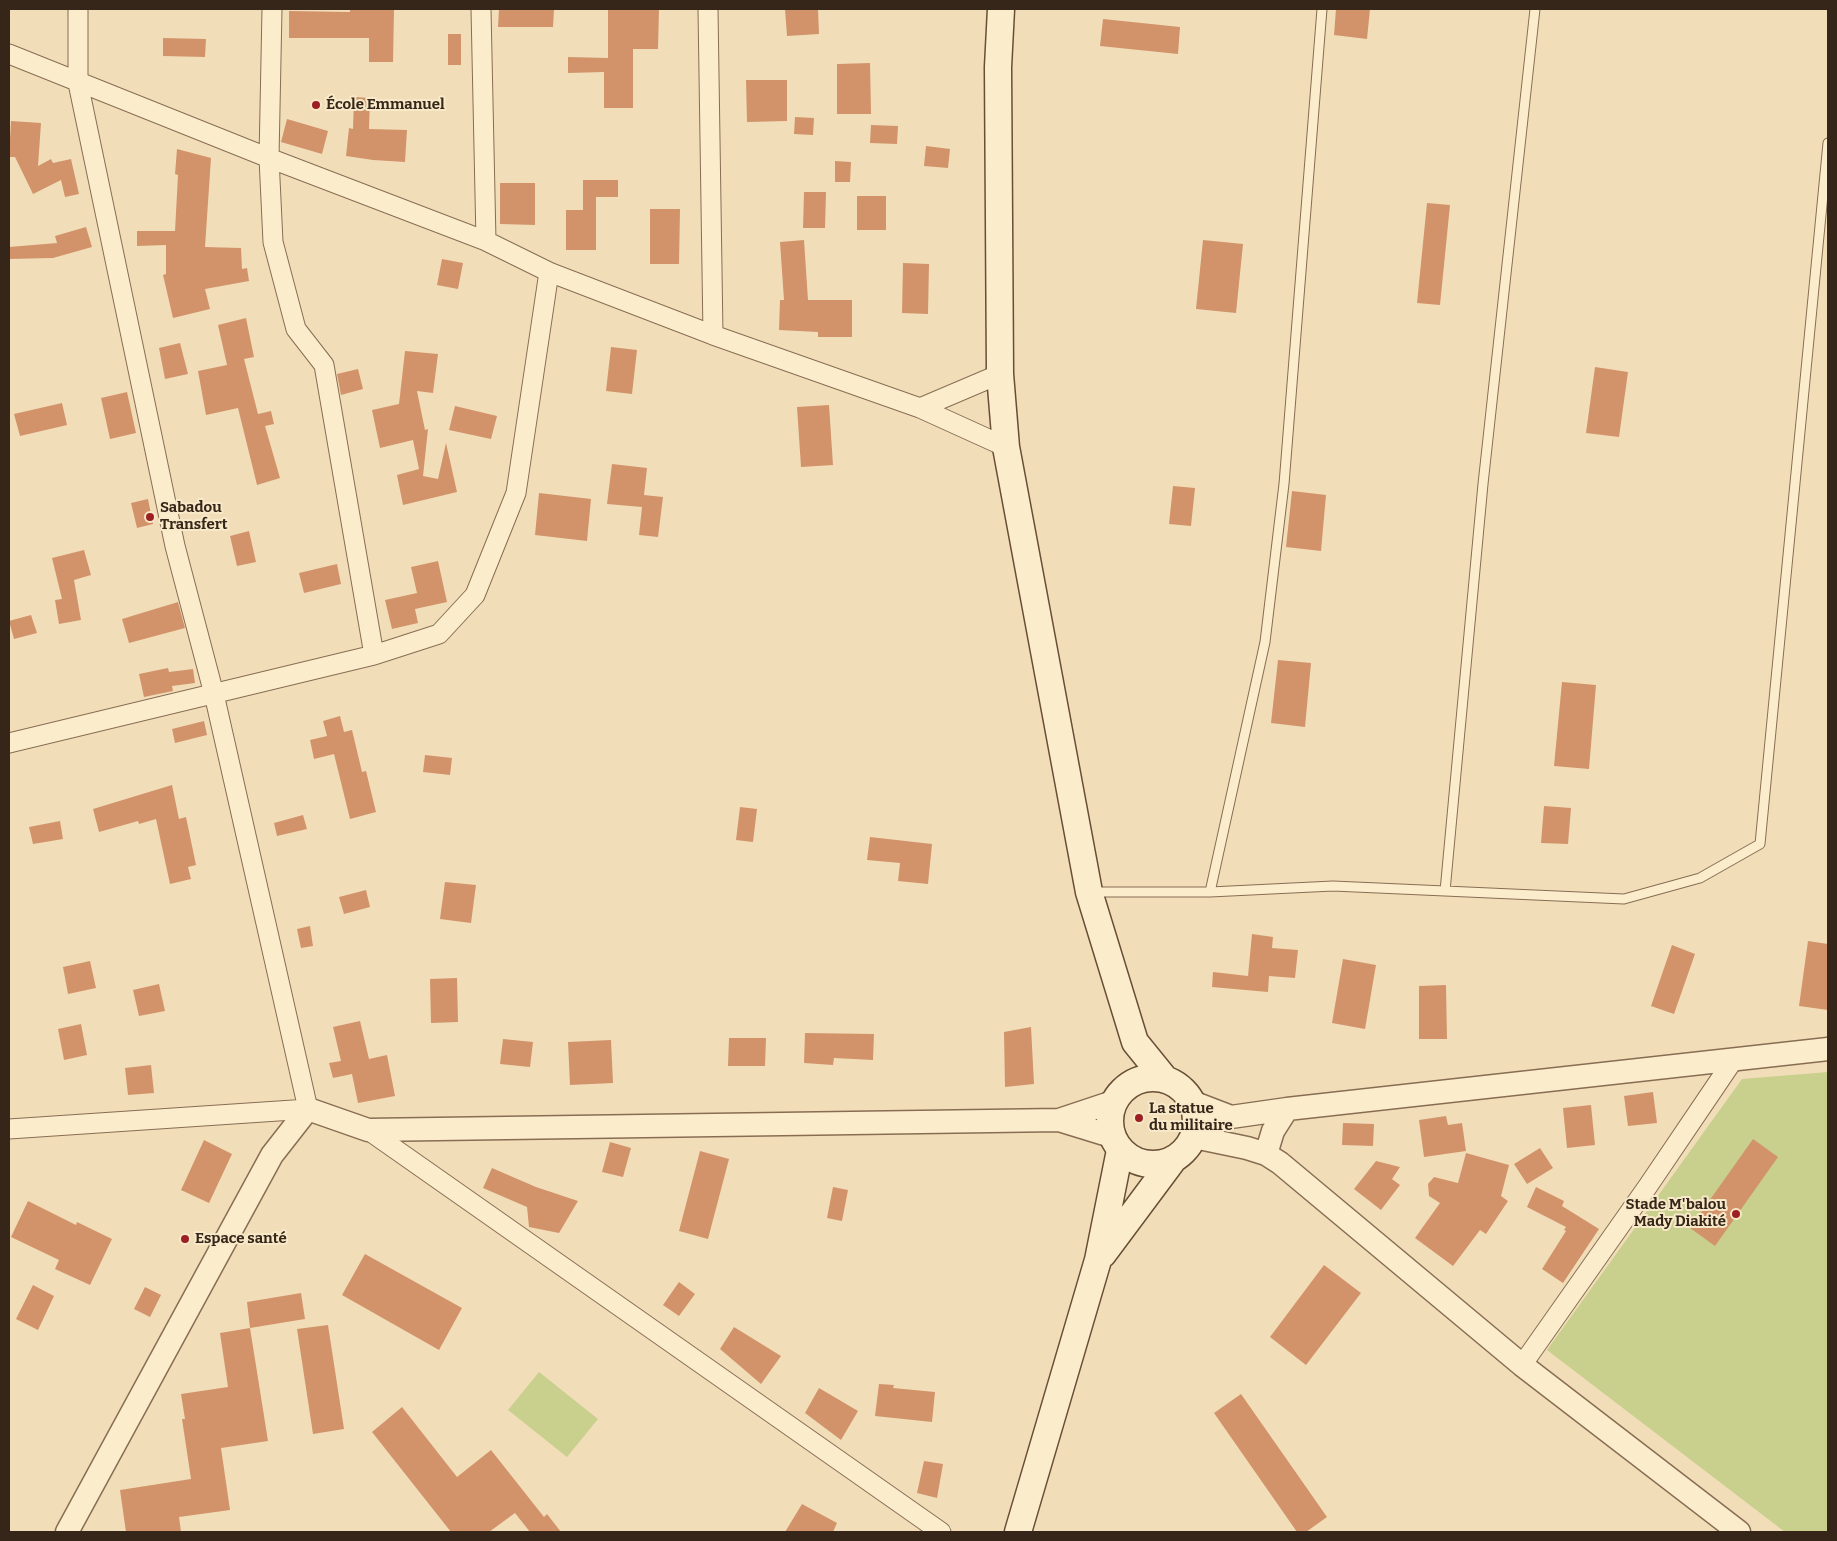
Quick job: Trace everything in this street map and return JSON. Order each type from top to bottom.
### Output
[{"type":"main road","points":[[1001,9],[998,67],[1000,374],[1006,447],[1090,892],[1135,1042],[1165,1079],[1185,1092],[1192,1102],[1196,1116],[1194,1134],[1182,1154],[1160,1165],[1145,1165],[1131,1160],[1116,1143]]},
{"type":"main road","points":[[1018,1532],[1098,1260],[1116,1143],[1109,1119],[1135,1042]]},
{"type":"main road","points":[[1118,1096],[1136,1081],[1150,1078],[1165,1079]]},
{"type":"main road","points":[[1098,1260],[1173,1160]]},
{"type":"street","points":[[78,9],[78,83],[175,546],[214,694],[308,1109]]},
{"type":"street","points":[[272,9],[269,158],[274,242],[296,329],[324,365],[374,655]]},
{"type":"street","points":[[481,9],[486,241]]},
{"type":"street","points":[[708,9],[713,335]]},
{"type":"street","points":[[9,54],[269,158],[486,241],[549,272],[713,335],[920,408],[1006,447]]},
{"type":"street","points":[[9,743],[374,655],[439,634],[475,595],[516,493],[549,272]]},
{"type":"street","points":[[920,408],[1000,374]]},
{"type":"street","points":[[1194,1134],[1231,1117],[1287,1109],[1828,1049]]},
{"type":"street","points":[[1522,1365],[1648,1186],[1734,1059]]},
{"type":"street","points":[[368,1130],[1059,1120],[1118,1096]]},
{"type":"street","points":[[1192,1102],[1231,1117]]},
{"type":"street","points":[[67,1532],[272,1155],[308,1109]]},
{"type":"street","points":[[9,1129],[308,1109],[368,1130],[941,1532]]},
{"type":"street","points":[[1266,1154],[1273,1131],[1287,1109]]},
{"type":"street","points":[[1059,1120],[1116,1143]]},
{"type":"street","points":[[1194,1134],[1266,1154],[1522,1365],[1739,1532]]},
{"type":"lane","points":[[1210,892],[1264,642],[1284,484],[1322,9]]},
{"type":"lane","points":[[1445,891],[1483,484],[1535,9]]},
{"type":"lane","points":[[1090,892],[1210,892],[1333,886],[1624,899],[1700,878],[1760,844],[1828,143]]},
{"type":"green space","name":"Stade M'balou Mady Diakité","points":[[1828,1072],[1828,1532],[1785,1532],[1547,1350],[1742,1079]]},
{"type":"green space","points":[[539,1372],[598,1419],[567,1457],[508,1410]]},
{"type":"building","points":[[350,9],[394,9],[393,62],[369,62],[369,38],[289,38],[289,11],[350,12]]},
{"type":"building","points":[[499,9],[554,9],[553,27],[498,27]]},
{"type":"building","points":[[608,9],[659,9],[658,49],[633,49],[633,108],[604,108],[604,72],[568,73],[568,57],[608,58]]},
{"type":"building","points":[[785,9],[818,9],[819,34],[787,36]]},
{"type":"building","points":[[1336,9],[1370,9],[1367,39],[1334,35]]},
{"type":"building","points":[[1103,19],[1180,27],[1178,54],[1100,46]]},
{"type":"building","points":[[448,34],[461,34],[461,65],[448,65]]},
{"type":"building","points":[[163,38],[206,39],[205,57],[163,56]]},
{"type":"building","points":[[870,63],[871,114],[837,114],[837,64]]},
{"type":"building","points":[[746,80],[787,80],[787,121],[747,122]]},
{"type":"building","points":[[354,97],[370,98],[369,129],[407,130],[405,162],[346,156],[349,128],[353,129]]},
{"type":"building","points":[[795,117],[814,118],[813,135],[794,134]]},
{"type":"building","points":[[287,119],[328,131],[322,154],[281,142]]},
{"type":"building","points":[[11,121],[41,123],[38,166],[51,159],[53,163],[71,159],[79,194],[65,197],[61,180],[33,194],[15,157],[9,157]]},
{"type":"building","points":[[871,125],[898,126],[897,144],[870,143]]},
{"type":"building","points":[[926,146],[950,149],[948,168],[924,166]]},
{"type":"building","points":[[177,149],[211,158],[205,247],[241,248],[242,269],[247,268],[249,281],[205,289],[210,309],[173,318],[163,275],[166,274],[166,245],[137,246],[137,231],[175,231],[178,175],[175,174]]},
{"type":"building","points":[[835,161],[851,162],[850,182],[835,182]]},
{"type":"building","points":[[583,180],[618,180],[618,197],[596,197],[596,250],[566,250],[566,210],[583,210]]},
{"type":"building","points":[[500,183],[535,183],[535,225],[500,224]]},
{"type":"building","points":[[804,192],[826,192],[825,228],[803,228]]},
{"type":"building","points":[[857,196],[886,196],[886,230],[857,230]]},
{"type":"building","points":[[1427,203],[1450,205],[1440,305],[1417,303]]},
{"type":"building","points":[[650,209],[680,209],[679,264],[650,264]]},
{"type":"building","points":[[86,227],[92,247],[53,258],[9,259],[9,247],[57,243],[55,236]]},
{"type":"building","points":[[804,240],[808,300],[852,300],[852,337],[818,337],[818,332],[779,330],[780,300],[784,300],[780,242]]},
{"type":"building","points":[[1203,240],[1243,244],[1236,313],[1196,309]]},
{"type":"building","points":[[442,259],[463,263],[458,289],[437,285]]},
{"type":"building","points":[[903,263],[929,264],[928,314],[902,313]]},
{"type":"building","points":[[246,318],[254,357],[244,359],[258,414],[271,411],[274,424],[265,426],[280,478],[257,485],[238,408],[206,415],[198,371],[227,365],[218,325]]},
{"type":"building","points":[[180,343],[188,374],[165,379],[159,348]]},
{"type":"building","points":[[611,347],[637,350],[632,394],[606,391]]},
{"type":"building","points":[[405,351],[438,354],[433,393],[417,391],[425,430],[428,429],[423,476],[438,479],[446,443],[457,492],[403,505],[397,475],[419,469],[413,440],[380,448],[372,410],[399,404]]},
{"type":"building","points":[[1595,367],[1628,372],[1619,437],[1586,433]]},
{"type":"building","points":[[358,369],[363,389],[341,395],[337,374]]},
{"type":"building","points":[[127,392],[136,433],[110,439],[101,398]]},
{"type":"building","points":[[62,403],[67,425],[20,436],[14,414]]},
{"type":"building","points":[[829,405],[833,465],[801,467],[797,407]]},
{"type":"building","points":[[455,406],[497,416],[491,439],[449,430]]},
{"type":"building","points":[[612,464],[647,468],[644,495],[663,497],[658,537],[639,535],[642,507],[607,504]]},
{"type":"building","points":[[1173,486],[1195,488],[1191,526],[1169,524]]},
{"type":"building","points":[[1292,491],[1326,495],[1321,551],[1286,547]]},
{"type":"building","points":[[539,493],[591,499],[587,541],[535,535]]},
{"type":"building","points":[[148,499],[153,524],[137,528],[131,503]]},
{"type":"building","points":[[249,531],[256,562],[237,566],[230,536]]},
{"type":"building","points":[[84,550],[91,575],[74,580],[81,620],[59,624],[55,600],[62,599],[52,558]]},
{"type":"building","points":[[438,561],[447,602],[415,609],[418,623],[392,629],[385,600],[417,593],[411,567]]},
{"type":"building","points":[[337,564],[341,584],[304,593],[299,573]]},
{"type":"building","points":[[178,602],[185,628],[129,643],[122,619]]},
{"type":"building","points":[[31,615],[37,633],[14,639],[9,621]]},
{"type":"building","points":[[1278,660],[1311,663],[1305,727],[1271,723]]},
{"type":"building","points":[[168,668],[169,672],[193,669],[195,683],[172,686],[173,691],[144,697],[139,674]]},
{"type":"building","points":[[1562,682],[1596,685],[1589,769],[1554,766]]},
{"type":"building","points":[[340,716],[344,732],[352,730],[362,772],[366,771],[376,812],[350,819],[334,754],[314,759],[310,740],[327,736],[323,721]]},
{"type":"building","points":[[204,721],[207,735],[175,743],[172,729]]},
{"type":"building","points":[[425,755],[452,758],[450,775],[423,772]]},
{"type":"building","points":[[172,785],[179,819],[186,817],[196,865],[188,867],[191,879],[170,884],[156,819],[139,824],[138,821],[99,832],[93,809]]},
{"type":"building","points":[[1544,806],[1571,808],[1568,844],[1541,843]]},
{"type":"building","points":[[740,807],[757,809],[753,842],[736,840]]},
{"type":"building","points":[[303,815],[307,829],[277,836],[274,823]]},
{"type":"building","points":[[60,821],[63,839],[33,844],[29,827]]},
{"type":"building","points":[[870,837],[932,844],[928,884],[898,881],[900,863],[867,860]]},
{"type":"building","points":[[445,882],[476,885],[471,923],[440,919]]},
{"type":"building","points":[[366,890],[370,907],[344,914],[339,897]]},
{"type":"building","points":[[310,926],[313,946],[301,948],[297,929]]},
{"type":"building","points":[[1252,934],[1273,937],[1272,948],[1298,950],[1295,978],[1269,976],[1268,992],[1212,987],[1213,972],[1248,976]]},
{"type":"building","points":[[1808,941],[1828,944],[1828,1010],[1799,1006]]},
{"type":"building","points":[[1672,945],[1695,954],[1674,1014],[1651,1006]]},
{"type":"building","points":[[1343,959],[1376,965],[1365,1029],[1332,1023]]},
{"type":"building","points":[[90,961],[96,988],[68,994],[63,967]]},
{"type":"building","points":[[457,978],[458,1022],[431,1023],[430,979]]},
{"type":"building","points":[[159,984],[165,1011],[139,1016],[133,990]]},
{"type":"building","points":[[1446,985],[1447,1039],[1419,1039],[1419,986]]},
{"type":"building","points":[[360,1021],[369,1059],[387,1055],[395,1096],[358,1103],[352,1074],[333,1078],[329,1063],[341,1061],[333,1027]]},
{"type":"building","points":[[81,1024],[87,1055],[64,1060],[58,1029]]},
{"type":"building","points":[[1031,1027],[1034,1084],[1005,1087],[1004,1032]]},
{"type":"building","points":[[805,1033],[874,1034],[873,1060],[834,1058],[833,1065],[804,1063]]},
{"type":"building","points":[[729,1038],[766,1038],[765,1066],[728,1066]]},
{"type":"building","points":[[503,1039],[533,1042],[530,1067],[500,1064]]},
{"type":"building","points":[[611,1040],[613,1083],[570,1085],[568,1042]]},
{"type":"building","points":[[151,1065],[154,1093],[128,1095],[125,1068]]},
{"type":"building","points":[[1653,1092],[1657,1123],[1628,1126],[1624,1096]]},
{"type":"building","points":[[1591,1105],[1595,1145],[1567,1148],[1563,1108]]},
{"type":"building","points":[[1446,1116],[1448,1125],[1462,1123],[1466,1151],[1424,1157],[1419,1120]]},
{"type":"building","points":[[1343,1123],[1374,1124],[1373,1146],[1342,1145]]},
{"type":"building","points":[[1753,1139],[1778,1157],[1715,1246],[1690,1228]]},
{"type":"building","points":[[204,1140],[232,1154],[209,1203],[181,1190]]},
{"type":"building","points":[[610,1142],[631,1148],[623,1177],[602,1172]]},
{"type":"building","points":[[1540,1148],[1553,1168],[1527,1184],[1514,1164]]},
{"type":"building","points":[[700,1151],[729,1159],[708,1239],[679,1231]]},
{"type":"building","points":[[1466,1153],[1509,1165],[1501,1196],[1508,1201],[1486,1234],[1480,1230],[1453,1266],[1415,1238],[1440,1203],[1429,1196],[1428,1184],[1434,1177],[1458,1183]]},
{"type":"building","points":[[1376,1161],[1400,1167],[1392,1179],[1400,1185],[1381,1210],[1354,1189]]},
{"type":"building","points":[[492,1168],[536,1187],[578,1201],[559,1233],[529,1227],[527,1207],[483,1188]]},
{"type":"building","points":[[833,1187],[848,1190],[842,1221],[827,1218]]},
{"type":"building","points":[[1536,1187],[1564,1201],[1562,1206],[1599,1229],[1563,1283],[1542,1269],[1566,1231],[1564,1230],[1566,1227],[1527,1207]]},
{"type":"building","points":[[28,1201],[76,1225],[77,1222],[112,1239],[90,1285],[55,1269],[59,1260],[11,1237]]},
{"type":"building","points":[[365,1254],[462,1308],[439,1350],[342,1295]]},
{"type":"building","points":[[1324,1265],[1361,1293],[1306,1365],[1270,1337]]},
{"type":"building","points":[[679,1282],[695,1294],[679,1316],[663,1305]]},
{"type":"building","points":[[33,1285],[54,1296],[38,1330],[16,1319]]},
{"type":"building","points":[[145,1287],[161,1295],[150,1317],[134,1309]]},
{"type":"building","points":[[301,1293],[305,1319],[250,1328],[247,1302]]},
{"type":"building","points":[[328,1325],[344,1429],[313,1434],[297,1329]]},
{"type":"building","points":[[734,1327],[781,1356],[761,1384],[720,1349]]},
{"type":"building","points":[[250,1328],[268,1441],[221,1448],[230,1510],[179,1517],[181,1532],[126,1532],[120,1490],[191,1479],[182,1419],[185,1419],[181,1394],[228,1387],[220,1333]]},
{"type":"building","points":[[879,1384],[894,1385],[893,1388],[935,1392],[932,1422],[875,1416]]},
{"type":"building","points":[[819,1388],[858,1411],[841,1440],[805,1413]]},
{"type":"building","points":[[1241,1394],[1327,1517],[1306,1532],[1297,1532],[1214,1413]]},
{"type":"building","points":[[402,1407],[457,1477],[491,1450],[544,1517],[547,1514],[561,1532],[530,1532],[515,1513],[489,1532],[451,1532],[372,1432]]},
{"type":"building","points":[[924,1461],[943,1464],[937,1498],[917,1493]]},
{"type":"building","points":[[802,1504],[837,1523],[833,1532],[785,1532]]},
{"type":"place","name":"École Emmanuel","points":[[316,105]]},
{"type":"place","name":"Sabadou Transfert","points":[[150,517]]},
{"type":"place","name":"La statue du militaire","points":[[1139,1118]]},
{"type":"place","name":"Stade M'balou Mady Diakité","points":[[1736,1214]]},
{"type":"place","name":"Espace santé","points":[[185,1239]]}]
